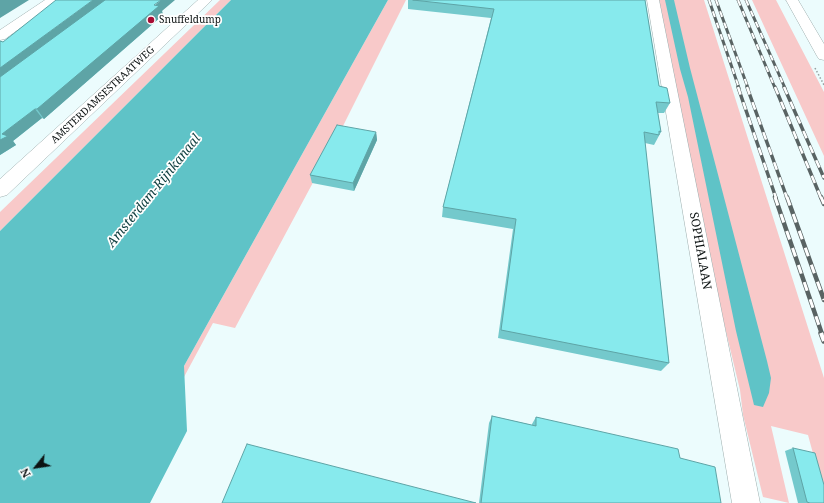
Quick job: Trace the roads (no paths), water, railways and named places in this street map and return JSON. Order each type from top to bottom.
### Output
[{"type":"main road","name":"AMSTERDAMSESTRAATWEG","points":[[0,190],[206,0]]},
{"type":"street","points":[[0,36],[53,0]]},
{"type":"street","name":"SOPHIALAAN","points":[[653,0],[746,503]]},
{"type":"street","points":[[792,0],[824,56]]},
{"type":"water","name":"Amsterdam-Rijnkanaal","points":[[231,0],[388,0],[184,366],[187,431],[150,503],[0,503],[0,231]]},
{"type":"water","points":[[665,0],[674,0],[690,68],[767,361],[771,378],[769,393],[763,407],[754,405],[736,331],[688,97],[680,69]]},
{"type":"railway","points":[[709,0],[739,88]]},
{"type":"railway","points":[[716,0],[748,88]]},
{"type":"railway","points":[[738,0],[775,88]]},
{"type":"railway","points":[[746,0],[785,88]]},
{"type":"railway","points":[[738,87],[776,198]]},
{"type":"railway","points":[[747,87],[787,198]]},
{"type":"railway","points":[[775,87],[821,198]]},
{"type":"railway","points":[[784,87],[824,178]]},
{"type":"railway","points":[[775,197],[822,334]]},
{"type":"railway","points":[[787,197],[824,300]]},
{"type":"railway","points":[[821,197],[824,204]]},
{"type":"railway","points":[[821,333],[824,341]]},
{"type":"place","name":"Snuffeldump","points":[[151,20]]}]
